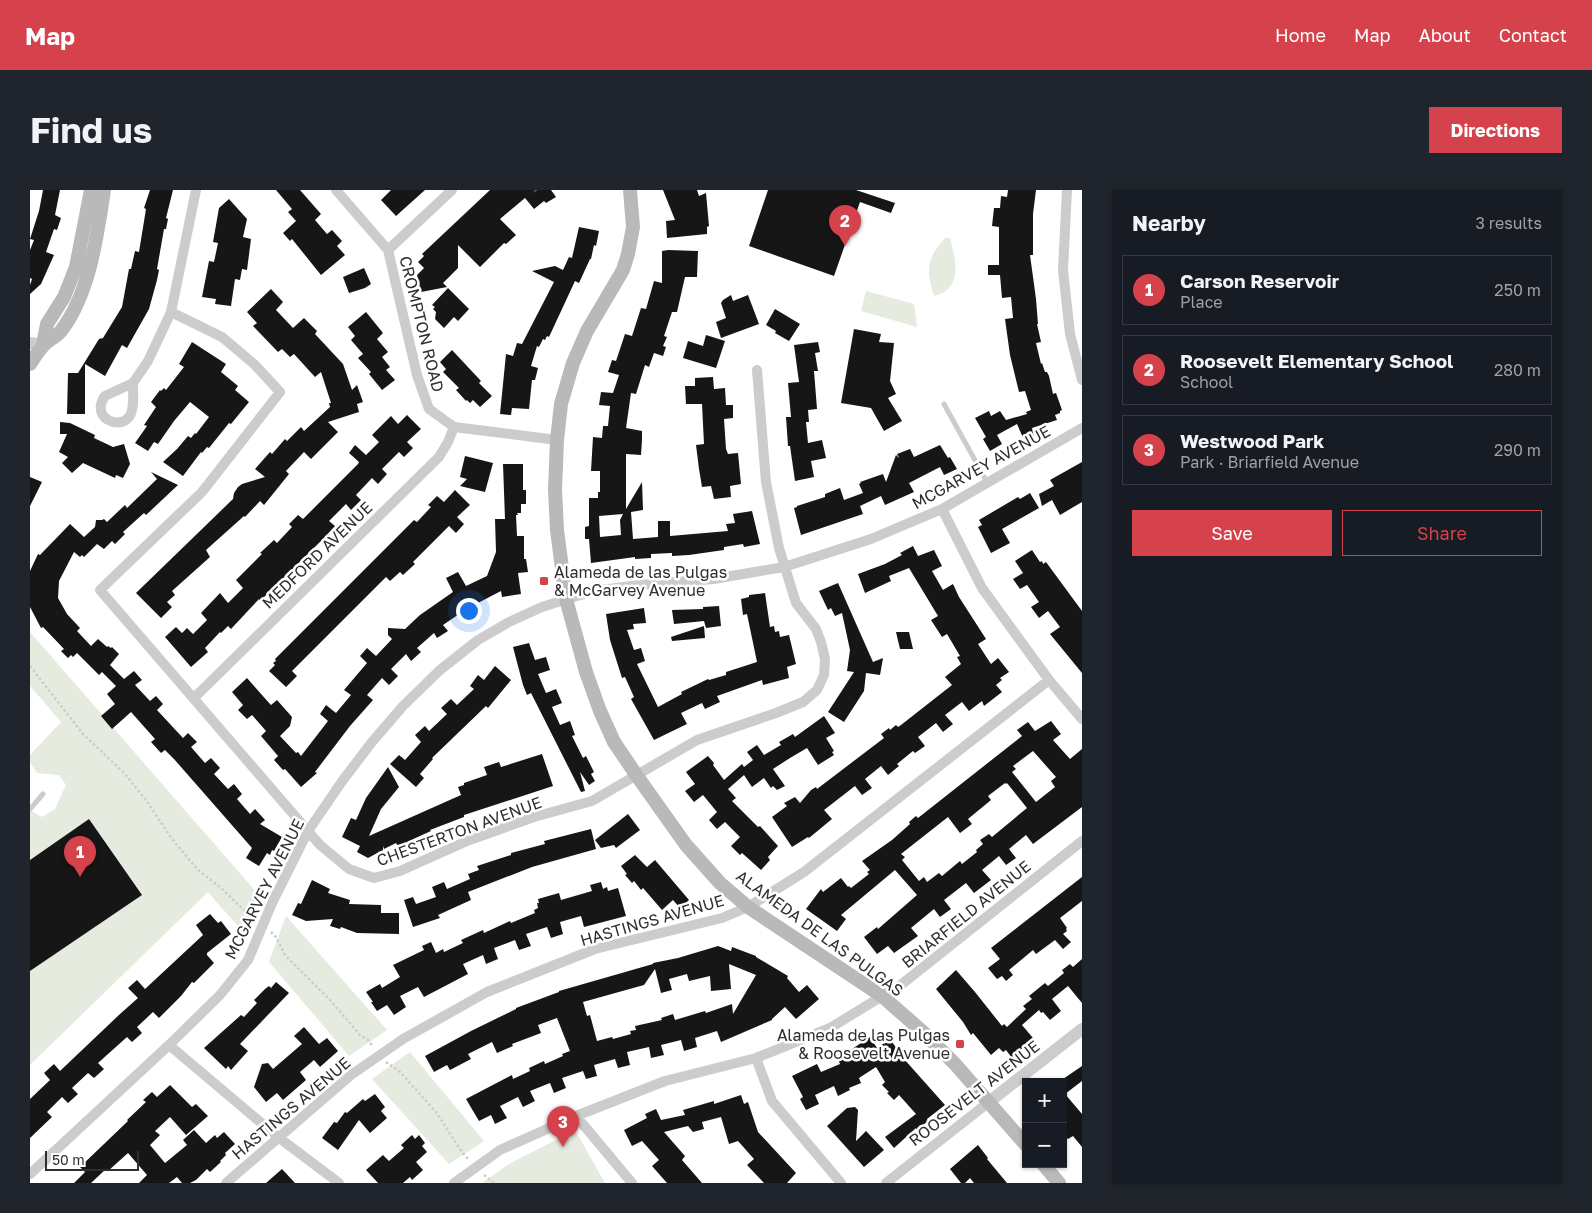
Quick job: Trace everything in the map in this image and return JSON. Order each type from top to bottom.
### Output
[{"type":"main road","points":[[30,364],[37,344],[64,297],[76,267],[91,190]]},
{"type":"main road","points":[[37,344],[60,332],[77,303],[90,265],[104,190]]},
{"type":"main road","name":"ALAMEDA DE LAS PULGAS","points":[[630,190],[633,227],[628,254],[623,270],[587,331],[573,363],[561,404],[557,440],[555,490],[557,530],[566,599],[586,672],[600,711],[614,742],[637,776],[686,845],[720,883],[748,907],[882,996],[924,1033],[1022,1140]]},
{"type":"main road","points":[[1046,1168],[1059,1183]]},
{"type":"street","points":[[133,382],[148,361],[171,312],[196,190]]},
{"type":"street","name":"CROMPTON ROAD","points":[[336,190],[388,250],[417,375],[428,409],[454,427],[557,440]]},
{"type":"street","points":[[388,250],[452,190]]},
{"type":"street","points":[[1067,190],[1063,270],[1070,334],[1082,380]]},
{"type":"street","name":"CHESTERTON AVENUE","points":[[171,312],[222,337],[254,364],[280,392],[202,492],[100,590],[320,845],[349,869],[374,878],[400,871],[467,842],[534,818],[592,802],[697,740],[804,702],[817,690],[824,675],[825,659],[816,629],[796,603],[784,567],[766,482],[757,370]]},
{"type":"street","name":"MEDFORD AVENUE","points":[[194,698],[439,457],[454,427]]},
{"type":"street","name":"MCGARVEY AVENUE","points":[[30,1174],[220,995],[248,960],[273,901],[308,831],[343,780],[403,706],[440,670],[478,640],[509,622],[542,607],[566,599],[602,590],[714,579],[784,567],[871,539],[942,509],[1082,428]]},
{"type":"street","points":[[942,509],[982,588],[1049,680],[1082,718]]},
{"type":"street","name":"HASTINGS AVENUE","points":[[226,1183],[351,1075],[403,1039],[487,992],[595,949],[722,918],[748,907],[804,872],[1049,680]]},
{"type":"street","name":"BRIARFIELD AVENUE","points":[[454,1183],[500,1150],[576,1116],[664,1081],[756,1058],[830,1028],[902,984],[1082,841]]},
{"type":"street","name":"ROOSEVELT AVENUE","points":[[886,1183],[1082,1029]]},
{"type":"street","points":[[169,1045],[278,1137],[339,1183]]},
{"type":"street","points":[[756,1058],[772,1101],[840,1183]]},
{"type":"street","points":[[576,1116],[632,1183]]},
{"type":"lane","points":[[944,404],[988,483]]},
{"type":"lane","points":[[30,809],[43,794]]},
{"type":"path","points":[[485,1176],[494,1183]]},
{"type":"shaded area","points":[[945,238],[950,238],[953,251],[954,278],[947,290],[934,296],[929,265],[934,252]]},
{"type":"shaded area","points":[[866,291],[914,304],[917,327],[861,311]]},
{"type":"shaded area","points":[[30,632],[257,893],[242,931],[208,892],[30,1065],[30,971],[141,895],[89,819],[30,860],[30,810],[42,817],[55,809],[66,785],[59,775],[37,773],[30,762],[30,755],[61,722],[30,686]]},
{"type":"shaded area","points":[[286,916],[387,1030],[349,1056],[269,962]]},
{"type":"shaded area","points":[[410,1052],[484,1141],[449,1164],[372,1079]]},
{"type":"shaded area","points":[[575,1130],[605,1183],[482,1183],[509,1164]]},
{"type":"building","points":[[43,190],[60,190],[55,215],[61,218],[57,230],[54,229],[46,252],[54,255],[41,284],[30,294],[32,279],[30,278],[30,250],[34,240],[30,239],[39,211]]},
{"type":"building","points":[[150,190],[173,190],[166,218],[168,219],[166,229],[164,229],[157,280],[149,309],[127,348],[122,345],[105,376],[85,364],[85,414],[67,414],[68,373],[78,373],[122,307],[129,269],[131,269],[135,251],[139,252],[146,209],[144,208]]},
{"type":"building","points":[[276,190],[300,190],[321,214],[315,220],[327,234],[332,230],[342,241],[337,246],[345,255],[321,275],[292,239],[290,241],[283,233],[296,221],[288,212],[292,209]]},
{"type":"building","points":[[391,190],[425,190],[396,216],[381,200]]},
{"type":"building","points":[[490,190],[536,190],[532,193],[537,190],[551,190],[556,197],[546,203],[544,201],[534,209],[525,198],[500,219],[516,235],[506,244],[504,243],[480,267],[458,245],[458,268],[443,283],[447,287],[421,292],[417,275],[424,268],[418,262],[424,256],[422,254]]},
{"type":"building","points":[[663,190],[697,190],[699,196],[706,193],[709,226],[707,227],[707,234],[667,238],[666,221],[675,220]]},
{"type":"building","points":[[768,190],[856,190],[895,203],[891,213],[860,202],[834,276],[749,246]]},
{"type":"building","points":[[1008,190],[1036,190],[1033,214],[1033,255],[1030,255],[1036,299],[1037,324],[1041,342],[1036,343],[1041,364],[1049,376],[1053,394],[1056,393],[1062,410],[1055,415],[1057,420],[1032,428],[1034,437],[1024,440],[1017,424],[997,435],[1002,444],[990,451],[983,439],[986,437],[975,418],[989,411],[991,416],[1000,411],[1006,420],[1027,414],[1026,412],[1031,410],[1025,391],[1019,392],[1010,355],[1005,319],[1013,318],[1011,297],[1002,298],[1000,275],[988,275],[988,265],[999,265],[999,227],[992,226],[994,208],[1000,208],[1001,196],[1007,197]]},
{"type":"building","points":[[229,199],[247,219],[243,237],[251,239],[247,270],[242,269],[240,280],[235,279],[231,306],[215,304],[216,299],[202,297],[209,261],[214,262],[218,243],[213,242],[219,208]]},
{"type":"building","points":[[579,227],[599,231],[596,246],[594,245],[591,259],[579,283],[575,281],[549,337],[547,336],[545,340],[543,339],[539,347],[537,346],[531,366],[538,368],[535,380],[532,380],[529,409],[512,408],[511,415],[500,414],[506,354],[513,356],[517,343],[522,344],[554,282],[532,271],[555,266],[563,270],[569,257],[572,258]]},
{"type":"building","points":[[662,251],[698,251],[697,277],[685,277],[677,312],[672,312],[664,336],[667,337],[663,346],[666,347],[663,356],[654,353],[649,367],[645,365],[636,394],[631,393],[626,428],[642,431],[641,455],[626,454],[626,509],[642,482],[643,510],[631,512],[633,539],[658,537],[658,521],[670,521],[670,536],[728,531],[726,524],[735,523],[733,514],[752,511],[760,544],[744,547],[743,544],[724,547],[724,550],[689,555],[672,556],[672,553],[651,554],[651,558],[635,559],[635,557],[591,563],[589,539],[585,539],[585,527],[589,526],[589,498],[598,498],[598,492],[600,492],[600,471],[591,471],[593,437],[602,438],[603,426],[608,426],[610,406],[599,405],[601,392],[613,393],[619,375],[608,372],[612,360],[616,361],[625,334],[632,336],[641,308],[646,309],[654,281],[662,283]],"holes":[[[623,514],[620,520],[621,535],[600,537],[599,516]]]},
{"type":"building","points":[[364,268],[371,284],[349,293],[343,277]]},
{"type":"building","points":[[448,288],[469,309],[458,321],[454,317],[444,328],[435,319],[436,312],[433,309],[435,307],[432,305]]},
{"type":"building","points":[[271,289],[283,302],[276,310],[293,328],[304,318],[317,331],[315,334],[343,364],[352,390],[357,385],[363,402],[357,404],[359,412],[328,422],[338,432],[311,459],[304,452],[286,471],[289,474],[264,505],[260,501],[245,517],[206,550],[210,557],[172,591],[175,595],[167,602],[172,607],[161,618],[136,593],[233,499],[238,487],[265,477],[255,469],[270,452],[272,454],[285,439],[287,441],[301,427],[304,431],[330,407],[329,403],[331,403],[321,372],[315,377],[294,354],[290,357],[282,349],[278,352],[253,326],[257,323],[247,312]]},
{"type":"building","points":[[731,295],[733,301],[748,295],[759,324],[721,338],[716,322],[726,318],[721,303]]},
{"type":"building","points":[[775,309],[800,324],[789,341],[766,325]]},
{"type":"building","points":[[366,312],[383,333],[377,339],[388,352],[382,357],[390,367],[386,370],[395,380],[382,390],[369,374],[371,372],[358,358],[363,354],[351,340],[355,336],[348,327]]},
{"type":"building","points":[[854,329],[881,334],[879,342],[894,343],[890,381],[896,394],[888,398],[902,421],[884,431],[871,408],[841,403]]},
{"type":"building","points":[[706,335],[725,341],[716,368],[683,358],[688,341],[703,346]]},
{"type":"building","points":[[192,342],[226,364],[221,372],[238,386],[235,390],[249,402],[209,448],[207,447],[201,452],[183,476],[163,462],[188,436],[191,438],[196,434],[209,417],[190,402],[158,444],[154,442],[148,451],[135,443],[147,426],[144,425],[156,407],[151,402],[160,390],[164,388],[166,390],[184,367],[179,364]]},
{"type":"building","points":[[818,342],[820,352],[815,353],[818,371],[814,371],[817,409],[808,410],[809,422],[806,422],[808,443],[822,440],[826,458],[811,461],[814,477],[795,481],[790,446],[788,446],[786,417],[791,417],[788,383],[799,382],[794,345]]},
{"type":"building","points":[[452,350],[481,381],[479,383],[492,396],[480,407],[473,400],[470,403],[466,401],[456,390],[459,388],[443,372],[446,369],[440,362]]},
{"type":"building","points":[[713,377],[714,389],[725,388],[726,405],[733,405],[733,418],[724,419],[726,449],[728,454],[738,453],[741,484],[730,486],[731,497],[714,499],[711,486],[702,487],[699,469],[696,445],[704,444],[702,404],[686,404],[685,386],[695,386],[695,378]]},
{"type":"building","points":[[407,415],[421,429],[407,442],[413,448],[404,457],[399,452],[382,469],[387,474],[378,484],[372,478],[356,495],[361,500],[351,510],[346,504],[329,521],[335,526],[323,539],[260,601],[259,599],[231,629],[228,626],[220,632],[205,648],[208,652],[191,667],[165,637],[176,627],[182,633],[187,628],[193,634],[207,620],[201,613],[220,593],[228,603],[243,588],[236,580],[262,554],[260,553],[274,540],[277,543],[292,527],[289,524],[298,515],[303,519],[358,464],[359,462],[349,453],[355,445],[366,455],[379,442],[372,435],[391,416],[398,424]]},
{"type":"building","points":[[60,422],[70,423],[95,435],[94,438],[113,447],[124,444],[130,464],[123,478],[116,475],[115,478],[83,463],[72,473],[62,463],[68,457],[59,452],[67,434],[60,434]]},
{"type":"building","points":[[940,445],[957,469],[944,475],[940,467],[909,483],[914,492],[885,505],[881,496],[860,506],[863,514],[801,535],[794,508],[797,506],[825,497],[825,494],[840,488],[844,500],[863,493],[860,482],[883,474],[886,482],[896,455],[899,458],[897,454],[910,449],[914,457]]},
{"type":"building","points":[[465,456],[493,463],[485,492],[460,486],[467,479],[460,477]]},
{"type":"building","points":[[1082,462],[1082,502],[1060,515],[1052,500],[1042,506],[1039,494],[1054,486],[1050,480]]},
{"type":"building","points":[[503,464],[523,464],[523,490],[526,490],[526,504],[521,504],[521,513],[516,515],[517,536],[524,536],[524,559],[526,559],[528,572],[518,573],[521,594],[502,597],[501,591],[476,604],[480,611],[469,617],[465,610],[443,625],[448,631],[437,638],[434,633],[417,648],[421,652],[411,661],[406,654],[391,669],[398,676],[389,685],[382,678],[367,695],[373,700],[350,726],[315,772],[317,773],[301,787],[274,760],[278,756],[261,736],[266,731],[252,715],[247,719],[238,710],[243,705],[232,692],[247,678],[271,705],[277,700],[292,717],[290,726],[280,736],[301,756],[328,721],[320,714],[326,705],[336,713],[351,695],[344,690],[367,663],[360,656],[367,648],[376,656],[392,639],[388,635],[388,628],[405,629],[420,615],[453,592],[446,578],[458,572],[466,586],[487,576],[496,552],[495,519],[505,519]]},
{"type":"building","points":[[151,472],[178,485],[146,515],[144,513],[123,532],[125,534],[115,544],[112,541],[104,549],[97,544],[84,557],[82,555],[80,557],[74,552],[59,581],[58,598],[67,614],[80,628],[77,631],[91,646],[98,639],[107,647],[112,647],[119,654],[110,665],[124,679],[134,671],[142,680],[135,685],[150,701],[156,696],[163,704],[157,710],[183,738],[188,733],[197,742],[191,747],[205,763],[211,758],[220,768],[214,774],[228,789],[234,784],[242,794],[237,799],[250,814],[255,809],[265,820],[260,824],[282,837],[274,851],[272,850],[270,855],[267,853],[259,866],[246,858],[252,848],[174,759],[165,750],[161,753],[151,742],[155,739],[131,712],[112,729],[101,716],[115,704],[107,694],[116,686],[102,672],[99,675],[77,653],[73,657],[71,655],[68,658],[61,651],[64,649],[43,627],[41,628],[30,607],[30,571],[38,554],[40,555],[70,524],[84,537],[95,527],[96,520],[104,519],[107,522],[125,505],[127,508],[157,479]]},
{"type":"building","points":[[30,477],[42,482],[30,506]]},
{"type":"building","points":[[455,490],[470,505],[457,517],[464,524],[456,533],[449,526],[413,562],[415,564],[403,575],[400,572],[390,581],[386,577],[292,671],[297,676],[286,687],[269,671],[275,665],[273,663],[276,661],[275,659],[414,520],[417,522],[431,507],[428,505],[437,496],[444,502]]},
{"type":"building","points":[[1030,493],[1039,508],[1002,529],[1010,543],[991,553],[978,527],[982,525],[979,520],[1018,497],[1020,499]]},
{"type":"building","points":[[913,546],[918,556],[934,550],[942,566],[932,571],[943,590],[953,584],[959,597],[986,639],[978,644],[991,664],[998,658],[1009,672],[1000,678],[1002,680],[996,685],[1002,692],[984,706],[982,701],[969,711],[962,702],[945,715],[953,724],[943,732],[936,723],[918,737],[925,746],[915,753],[913,751],[897,764],[899,766],[888,775],[881,766],[865,779],[872,788],[862,795],[855,786],[824,810],[832,819],[809,838],[792,847],[772,817],[787,806],[784,803],[795,797],[800,803],[811,790],[816,787],[817,789],[884,738],[881,734],[889,728],[890,730],[896,725],[898,727],[901,725],[952,685],[945,677],[961,664],[957,657],[960,656],[947,634],[942,637],[931,620],[938,616],[909,568],[889,576],[891,581],[865,593],[858,574],[885,564],[902,555],[900,553]]},
{"type":"building","points":[[1032,550],[1040,562],[1042,561],[1043,564],[1046,562],[1082,611],[1082,673],[1050,634],[1060,627],[1048,611],[1039,618],[1031,607],[1039,602],[1027,585],[1020,589],[1013,579],[1023,573],[1015,561]]},
{"type":"building","points":[[838,583],[873,662],[883,658],[880,675],[866,673],[864,691],[844,722],[828,712],[854,672],[847,671],[850,650],[842,613],[835,616],[831,608],[828,610],[819,591]]},
{"type":"building","points":[[765,593],[770,627],[774,626],[775,632],[779,631],[780,637],[789,635],[796,664],[787,667],[789,678],[763,685],[762,680],[717,696],[720,702],[705,709],[702,703],[681,713],[687,724],[654,740],[631,699],[634,697],[625,677],[622,678],[610,640],[606,614],[644,608],[646,623],[633,624],[634,629],[627,630],[634,650],[641,648],[645,661],[637,664],[658,707],[682,694],[681,692],[708,679],[726,675],[726,672],[757,662],[747,614],[743,615],[741,599],[749,597],[749,595]]},
{"type":"building","points":[[719,606],[721,626],[706,628],[704,621],[674,624],[672,610],[703,609],[703,607]]},
{"type":"building","points":[[704,626],[705,638],[672,641],[671,637]]},
{"type":"building","points":[[896,632],[909,632],[913,649],[900,649]]},
{"type":"building","points":[[529,643],[535,660],[546,657],[550,670],[538,674],[546,693],[556,689],[562,703],[552,707],[560,725],[570,721],[575,735],[572,736],[583,758],[586,756],[594,772],[591,774],[595,781],[589,785],[580,772],[585,791],[581,792],[531,693],[527,695],[523,685],[513,647]]},
{"type":"building","points":[[495,666],[511,680],[488,708],[486,706],[432,758],[420,774],[424,778],[416,787],[390,764],[399,755],[405,760],[421,742],[415,735],[425,726],[429,731],[447,714],[441,708],[451,699],[457,705],[474,689],[470,686],[478,675],[484,680]]},
{"type":"building","points":[[824,716],[835,733],[826,738],[834,751],[832,752],[834,755],[818,765],[807,748],[790,758],[773,769],[785,786],[777,790],[773,786],[771,788],[764,778],[752,787],[744,775],[728,789],[736,798],[732,801],[758,827],[760,826],[778,846],[768,857],[770,860],[761,870],[731,846],[740,837],[725,822],[717,829],[709,820],[717,812],[703,795],[694,802],[685,791],[695,784],[686,772],[708,756],[724,780],[742,764],[744,767],[753,760],[747,752],[757,745],[764,755],[781,745],[779,742],[793,734],[795,737]]},
{"type":"building","points":[[1051,721],[1061,734],[1053,740],[1070,759],[1082,749],[1082,807],[1033,844],[1026,835],[1009,849],[1016,858],[1006,865],[999,856],[982,870],[991,880],[974,893],[966,883],[944,900],[951,909],[940,917],[934,909],[911,928],[918,936],[894,953],[888,946],[877,954],[864,937],[877,927],[878,929],[917,895],[895,870],[841,915],[846,919],[837,931],[806,909],[821,889],[823,892],[841,878],[851,888],[869,874],[867,872],[870,870],[862,861],[892,840],[916,816],[918,818],[1022,736],[1017,730],[1028,722],[1035,731]],"holes":[[[1033,751],[1056,777],[1051,781],[1055,787],[1036,802],[1012,772],[1016,769],[1013,766]],[[1007,783],[1027,808],[992,837],[989,834],[980,840],[983,844],[976,850],[977,852],[962,864],[960,861],[942,876],[939,873],[927,882],[924,877],[919,881],[902,860],[905,857],[901,854],[948,817],[960,833],[972,824],[968,819],[991,800],[988,796]]]},
{"type":"building","points":[[542,754],[553,786],[464,815],[464,817],[430,830],[398,846],[396,843],[384,849],[383,846],[383,850],[368,858],[357,852],[360,846],[342,837],[351,818],[356,820],[366,798],[388,767],[399,787],[381,809],[369,836],[461,795],[458,787],[487,775],[484,767],[499,762],[501,767]]},
{"type":"building","points":[[628,814],[640,830],[616,848],[614,845],[601,848],[595,840]]},
{"type":"building","points":[[89,819],[142,895],[30,971],[30,860]]},
{"type":"building","points":[[591,829],[596,849],[532,867],[468,892],[471,900],[438,915],[440,918],[413,927],[404,900],[413,897],[416,904],[436,897],[432,887],[444,882],[447,889],[470,879],[468,874],[479,870],[477,866],[511,855],[511,853],[545,844],[544,841]]},
{"type":"building","points":[[635,855],[647,867],[655,860],[689,900],[680,908],[673,900],[662,910],[643,888],[641,890],[634,881],[632,883],[625,875],[627,874],[621,866]]},
{"type":"building","points":[[1082,877],[1082,901],[1060,918],[1067,928],[1067,931],[1063,934],[1071,942],[1063,949],[1055,940],[1036,954],[1033,950],[1009,970],[1013,975],[1006,981],[1002,976],[997,979],[988,968],[1000,959],[991,948]]},
{"type":"building","points":[[312,880],[330,889],[328,893],[350,900],[349,904],[381,905],[381,913],[399,913],[399,934],[357,933],[341,927],[340,929],[330,926],[333,919],[306,921],[292,915],[298,903],[301,904]]},
{"type":"building","points":[[601,882],[603,889],[607,887],[608,891],[618,888],[626,916],[584,927],[581,916],[560,922],[563,934],[551,938],[547,927],[526,934],[531,946],[519,950],[515,940],[494,948],[498,959],[486,964],[483,955],[463,964],[468,974],[424,997],[418,987],[400,996],[406,1007],[394,1015],[387,1005],[377,1011],[366,992],[380,984],[382,988],[400,977],[393,965],[424,950],[422,946],[431,942],[436,953],[443,949],[444,952],[463,943],[461,940],[483,930],[484,933],[510,921],[511,923],[535,913],[534,910],[538,908],[538,899],[559,893],[561,900],[592,891],[590,885]]},
{"type":"building","points":[[210,914],[218,923],[221,921],[231,934],[207,953],[214,963],[194,983],[192,982],[159,1018],[153,1012],[137,1027],[142,1033],[132,1042],[127,1037],[98,1063],[104,1069],[94,1078],[88,1073],[72,1088],[78,1094],[68,1103],[62,1097],[47,1112],[52,1117],[30,1138],[30,1099],[50,1080],[44,1073],[54,1064],[60,1071],[138,998],[128,988],[137,980],[145,989],[203,935],[196,925]]},
{"type":"building","points":[[718,946],[731,951],[732,947],[756,956],[788,976],[787,978],[799,992],[807,985],[819,999],[796,1019],[785,1007],[772,1020],[721,1042],[717,1031],[695,1038],[697,1047],[684,1051],[681,1040],[661,1045],[664,1055],[651,1058],[649,1047],[627,1052],[630,1065],[618,1068],[615,1059],[594,1065],[597,1076],[586,1079],[583,1071],[562,1078],[566,1088],[554,1093],[550,1083],[530,1091],[535,1101],[523,1107],[518,1097],[500,1106],[507,1118],[495,1124],[491,1115],[479,1121],[466,1099],[512,1075],[513,1079],[530,1071],[529,1068],[544,1061],[545,1064],[570,1051],[557,1018],[538,1025],[541,1033],[512,1044],[513,1046],[497,1053],[492,1042],[468,1054],[471,1059],[450,1070],[447,1065],[434,1072],[425,1056],[516,1008],[559,991],[653,963]],"holes":[[[729,964],[756,975],[733,1014],[732,1004],[706,1013],[705,1011],[675,1020],[673,1014],[661,1018],[662,1020],[635,1026],[636,1030],[630,1031],[631,1034],[613,1039],[612,1037],[597,1041],[590,1015],[587,1016],[583,1002],[644,985],[655,969],[661,993],[672,990],[669,979],[687,974],[689,981],[710,976],[711,991],[731,989]]]},
{"type":"building","points":[[1082,959],[1082,1003],[1068,986],[1052,999],[1061,1011],[1050,1020],[1039,1010],[1022,1025],[1033,1038],[1012,1058],[1006,1050],[1003,1052],[999,1048],[991,1055],[973,1033],[971,1035],[963,1022],[936,989],[956,970],[1002,1026],[1004,1024],[1007,1027],[1026,1009],[1023,1006],[1032,999],[1029,996],[1045,983],[1048,986],[1064,973],[1062,970],[1070,964],[1073,967]]},
{"type":"building","points":[[276,982],[289,993],[240,1044],[248,1051],[231,1070],[228,1066],[226,1069],[204,1048],[241,1015],[244,1017],[257,1003],[254,1000],[265,989],[269,986],[271,988]]},
{"type":"building","points":[[304,1027],[319,1044],[327,1038],[338,1051],[320,1067],[314,1060],[300,1072],[306,1080],[283,1100],[277,1093],[266,1102],[254,1087],[262,1064],[268,1063],[273,1069],[302,1044],[294,1036]]},
{"type":"building","points":[[870,1037],[877,1048],[890,1039],[904,1059],[945,1105],[894,1148],[885,1137],[916,1114],[899,1095],[894,1100],[887,1093],[889,1092],[882,1085],[885,1082],[876,1067],[859,1078],[861,1083],[849,1088],[850,1090],[838,1096],[834,1086],[815,1095],[819,1104],[806,1110],[800,1099],[803,1097],[792,1076],[817,1064],[821,1072],[840,1064],[836,1055],[848,1049],[849,1051]]},
{"type":"building","points":[[1082,1066],[1082,1081],[1067,1092],[1067,1078],[1064,1078]]},
{"type":"building","points":[[170,1085],[192,1107],[196,1104],[208,1116],[186,1135],[170,1117],[155,1131],[160,1135],[150,1145],[165,1163],[187,1145],[183,1140],[194,1130],[206,1143],[215,1135],[217,1138],[224,1132],[235,1144],[225,1153],[226,1155],[221,1162],[210,1172],[207,1169],[190,1183],[182,1183],[177,1177],[169,1183],[139,1183],[147,1175],[128,1153],[91,1183],[74,1183],[85,1172],[80,1167],[146,1102],[143,1100],[152,1092],[157,1097]]},
{"type":"building","points":[[375,1094],[385,1107],[381,1111],[387,1118],[370,1133],[359,1120],[338,1150],[322,1138],[334,1122],[337,1123],[345,1112],[347,1113],[363,1099],[365,1101]]},
{"type":"building","points":[[741,1095],[744,1104],[748,1102],[758,1132],[796,1173],[787,1183],[764,1183],[747,1165],[754,1159],[738,1141],[729,1144],[721,1117],[702,1122],[704,1129],[693,1132],[688,1126],[664,1132],[685,1156],[682,1160],[702,1183],[667,1183],[652,1166],[659,1160],[642,1141],[632,1146],[624,1130],[647,1118],[645,1114],[656,1109],[661,1120],[685,1115],[683,1110],[714,1101],[714,1104]]},
{"type":"building","points":[[1067,1096],[1082,1114],[1082,1147],[1073,1136],[1068,1139]]},
{"type":"building","points":[[855,1107],[858,1110],[856,1141],[866,1131],[884,1150],[864,1167],[827,1126],[847,1108]]},
{"type":"building","points":[[412,1135],[415,1139],[419,1135],[425,1143],[422,1146],[427,1152],[416,1162],[423,1170],[412,1180],[410,1177],[403,1183],[378,1183],[366,1170],[383,1155],[389,1161],[404,1148],[401,1145]]},
{"type":"building","points":[[978,1145],[1007,1183],[974,1183],[970,1178],[965,1183],[961,1183],[950,1169]]},
{"type":"building","points":[[282,1169],[295,1183],[266,1183]]},
{"type":"place","name":"Roosevelt Elementary School","points":[[845,246]]},
{"type":"place","name":"Alameda de las Pulgas & McGarvey Avenue","points":[[544,581]]},
{"type":"place","name":"Carson Reservoir","points":[[80,877]]},
{"type":"place","name":"Alameda de las Pulgas & Roosevelt Avenue","points":[[960,1044]]},
{"type":"place","name":"Westwood Park","points":[[563,1147]]}]
